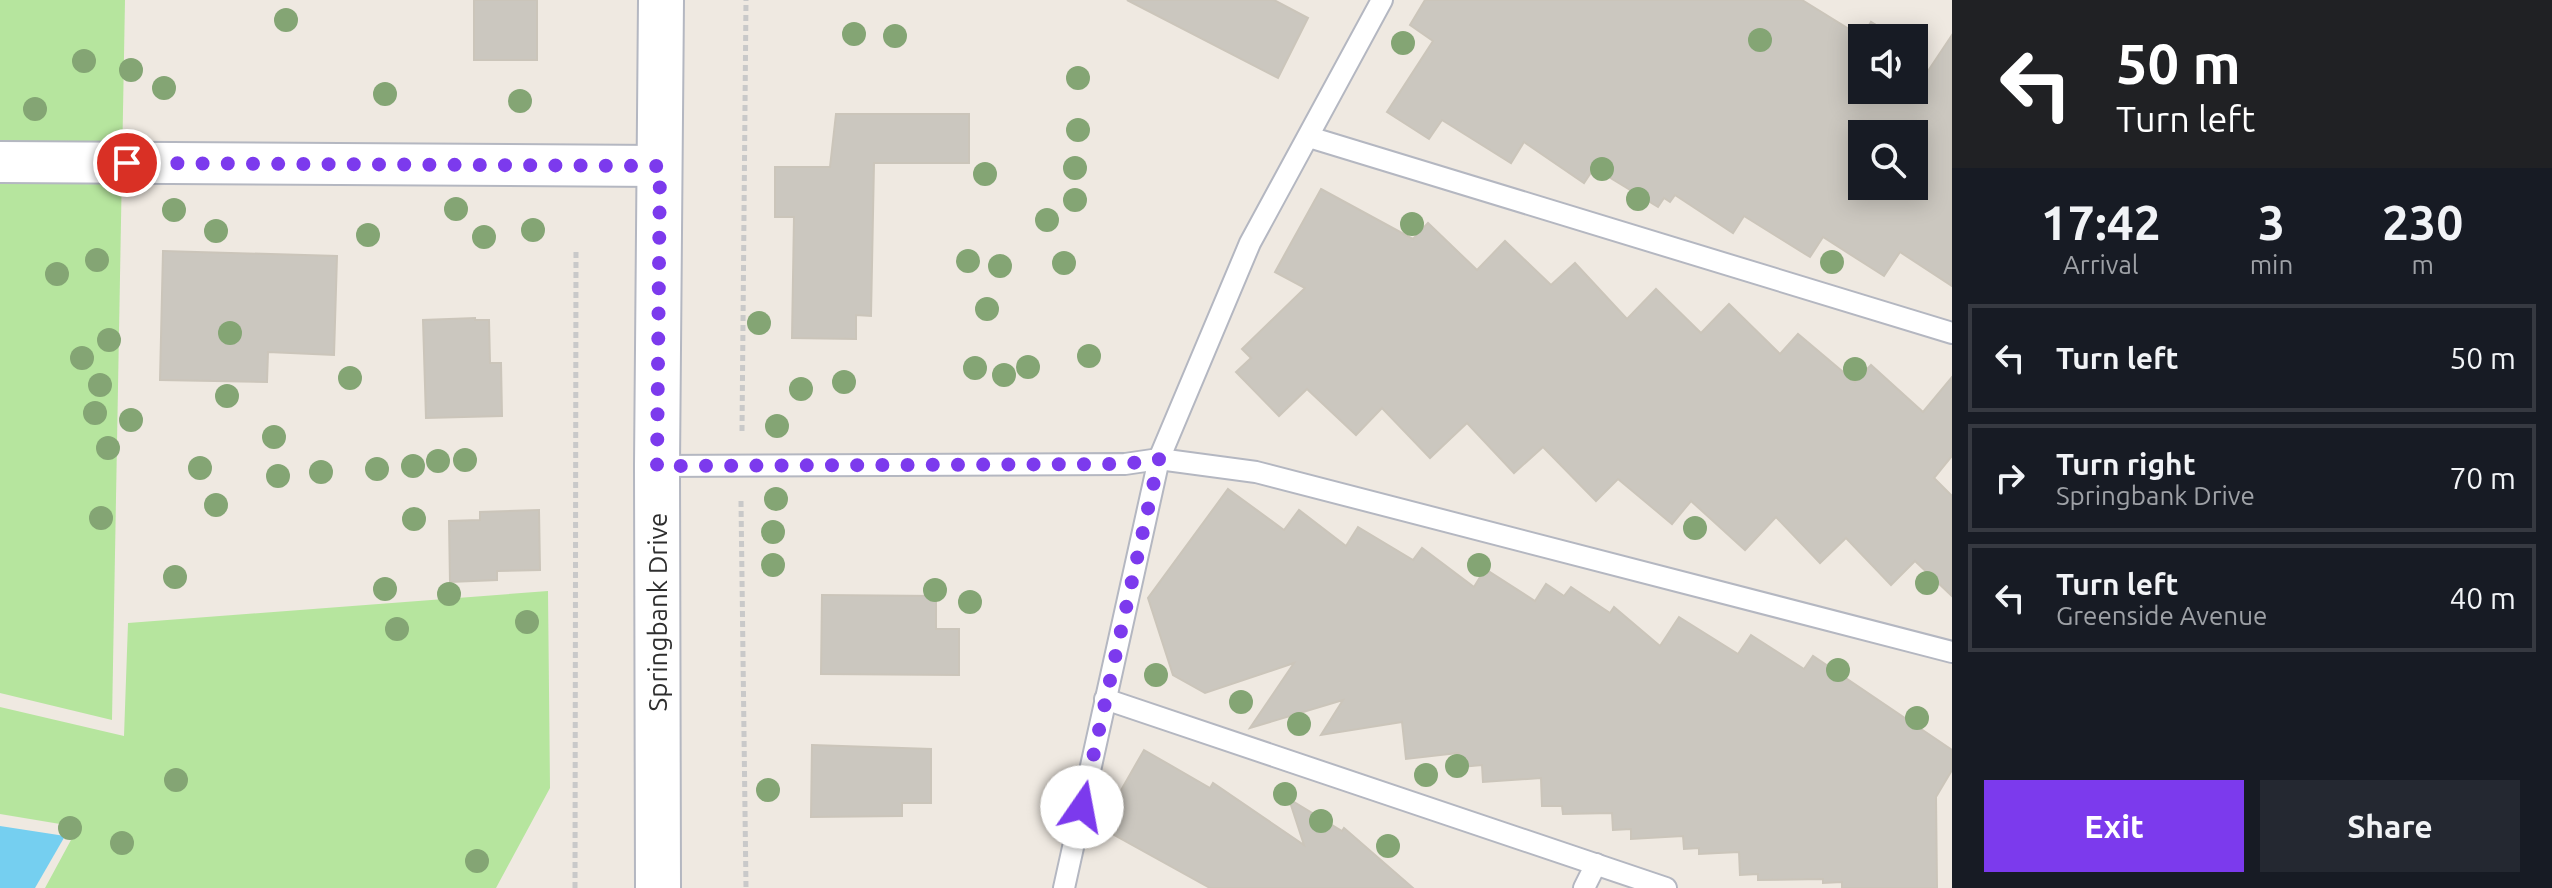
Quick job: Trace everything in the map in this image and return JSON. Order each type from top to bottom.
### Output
[{"type":"main road","name":"Springbank Drive","points":[[658,888],[657,466],[661,0]]},
{"type":"street","points":[[0,162],[660,166]]},
{"type":"lane","points":[[1064,888],[1159,459],[1250,243],[1382,0]]},
{"type":"lane","points":[[1309,137],[1952,333]]},
{"type":"lane","points":[[657,466],[1125,464],[1159,459],[1256,472],[1952,652]]},
{"type":"lane","points":[[1105,699],[1666,888]]},
{"type":"lane","points":[[1584,888],[1596,864]]},
{"type":"path","points":[[746,0],[741,465],[746,888]]},
{"type":"path","points":[[575,888],[576,250]]},
{"type":"green space","points":[[0,0],[125,0],[112,720],[0,693]]},
{"type":"green space","points":[[548,591],[550,788],[496,888],[45,888],[78,827],[0,814],[0,707],[124,736],[128,623]]},
{"type":"water","points":[[0,826],[65,836],[35,888],[0,888]]},
{"type":"building","points":[[474,0],[537,0],[537,60],[474,60]]},
{"type":"building","points":[[1127,0],[1274,0],[1308,18],[1278,78]]},
{"type":"building","points":[[1425,0],[1802,0],[1848,28],[1848,104],[1928,104],[1928,71],[1952,35],[1952,286],[1900,252],[1884,276],[1823,237],[1810,257],[1744,216],[1733,233],[1675,195],[1670,202],[1664,198],[1658,207],[1594,168],[1584,183],[1524,142],[1511,163],[1442,120],[1429,139],[1387,112],[1433,41],[1410,25]]},
{"type":"building","points":[[836,114],[969,114],[969,163],[874,163],[871,316],[856,315],[856,339],[792,338],[794,217],[775,217],[775,167],[830,167]]},
{"type":"building","points":[[1321,189],[1413,239],[1428,223],[1477,270],[1505,241],[1551,285],[1575,263],[1627,319],[1656,289],[1701,333],[1729,304],[1780,354],[1798,334],[1855,382],[1871,365],[1923,412],[1952,377],[1952,456],[1934,478],[1952,496],[1952,596],[1915,561],[1891,585],[1846,538],[1820,563],[1776,517],[1745,550],[1691,501],[1672,524],[1618,479],[1596,501],[1543,447],[1514,473],[1467,423],[1430,458],[1382,408],[1356,435],[1307,389],[1279,416],[1236,372],[1251,358],[1242,349],[1305,288],[1275,272]]},
{"type":"building","points":[[163,251],[337,256],[334,355],[268,352],[267,382],[160,380]]},
{"type":"building","points":[[423,320],[489,320],[490,363],[501,363],[502,416],[426,418]]},
{"type":"building","points":[[1228,489],[1284,530],[1299,510],[1346,546],[1358,527],[1413,560],[1422,548],[1474,587],[1485,569],[1535,601],[1546,584],[1564,596],[1571,587],[1610,613],[1614,607],[1660,646],[1679,617],[1738,654],[1751,635],[1804,669],[1813,656],[1952,750],[1952,770],[1936,797],[1937,888],[1842,888],[1842,882],[1823,883],[1823,879],[1758,880],[1758,874],[1740,875],[1739,852],[1699,854],[1699,848],[1684,849],[1683,836],[1631,839],[1631,829],[1613,830],[1612,813],[1563,814],[1562,806],[1542,806],[1541,778],[1483,782],[1482,765],[1449,768],[1458,753],[1406,759],[1402,722],[1321,735],[1343,700],[1250,728],[1294,663],[1205,693],[1173,675],[1148,598]]},
{"type":"building","points":[[539,510],[540,570],[497,571],[497,580],[450,582],[449,521],[480,520],[480,512]]},
{"type":"building","points":[[822,595],[936,596],[936,629],[959,629],[959,675],[821,674]]},
{"type":"building","points":[[812,745],[931,749],[931,803],[902,803],[902,816],[811,817]]},
{"type":"building","points":[[1144,750],[1210,788],[1213,783],[1304,845],[1289,799],[1342,831],[1344,828],[1413,888],[1210,888],[1100,827]]},
{"type":"route","points":[[127,163],[660,166],[657,466],[1125,464],[1159,459],[1082,807]]}]
